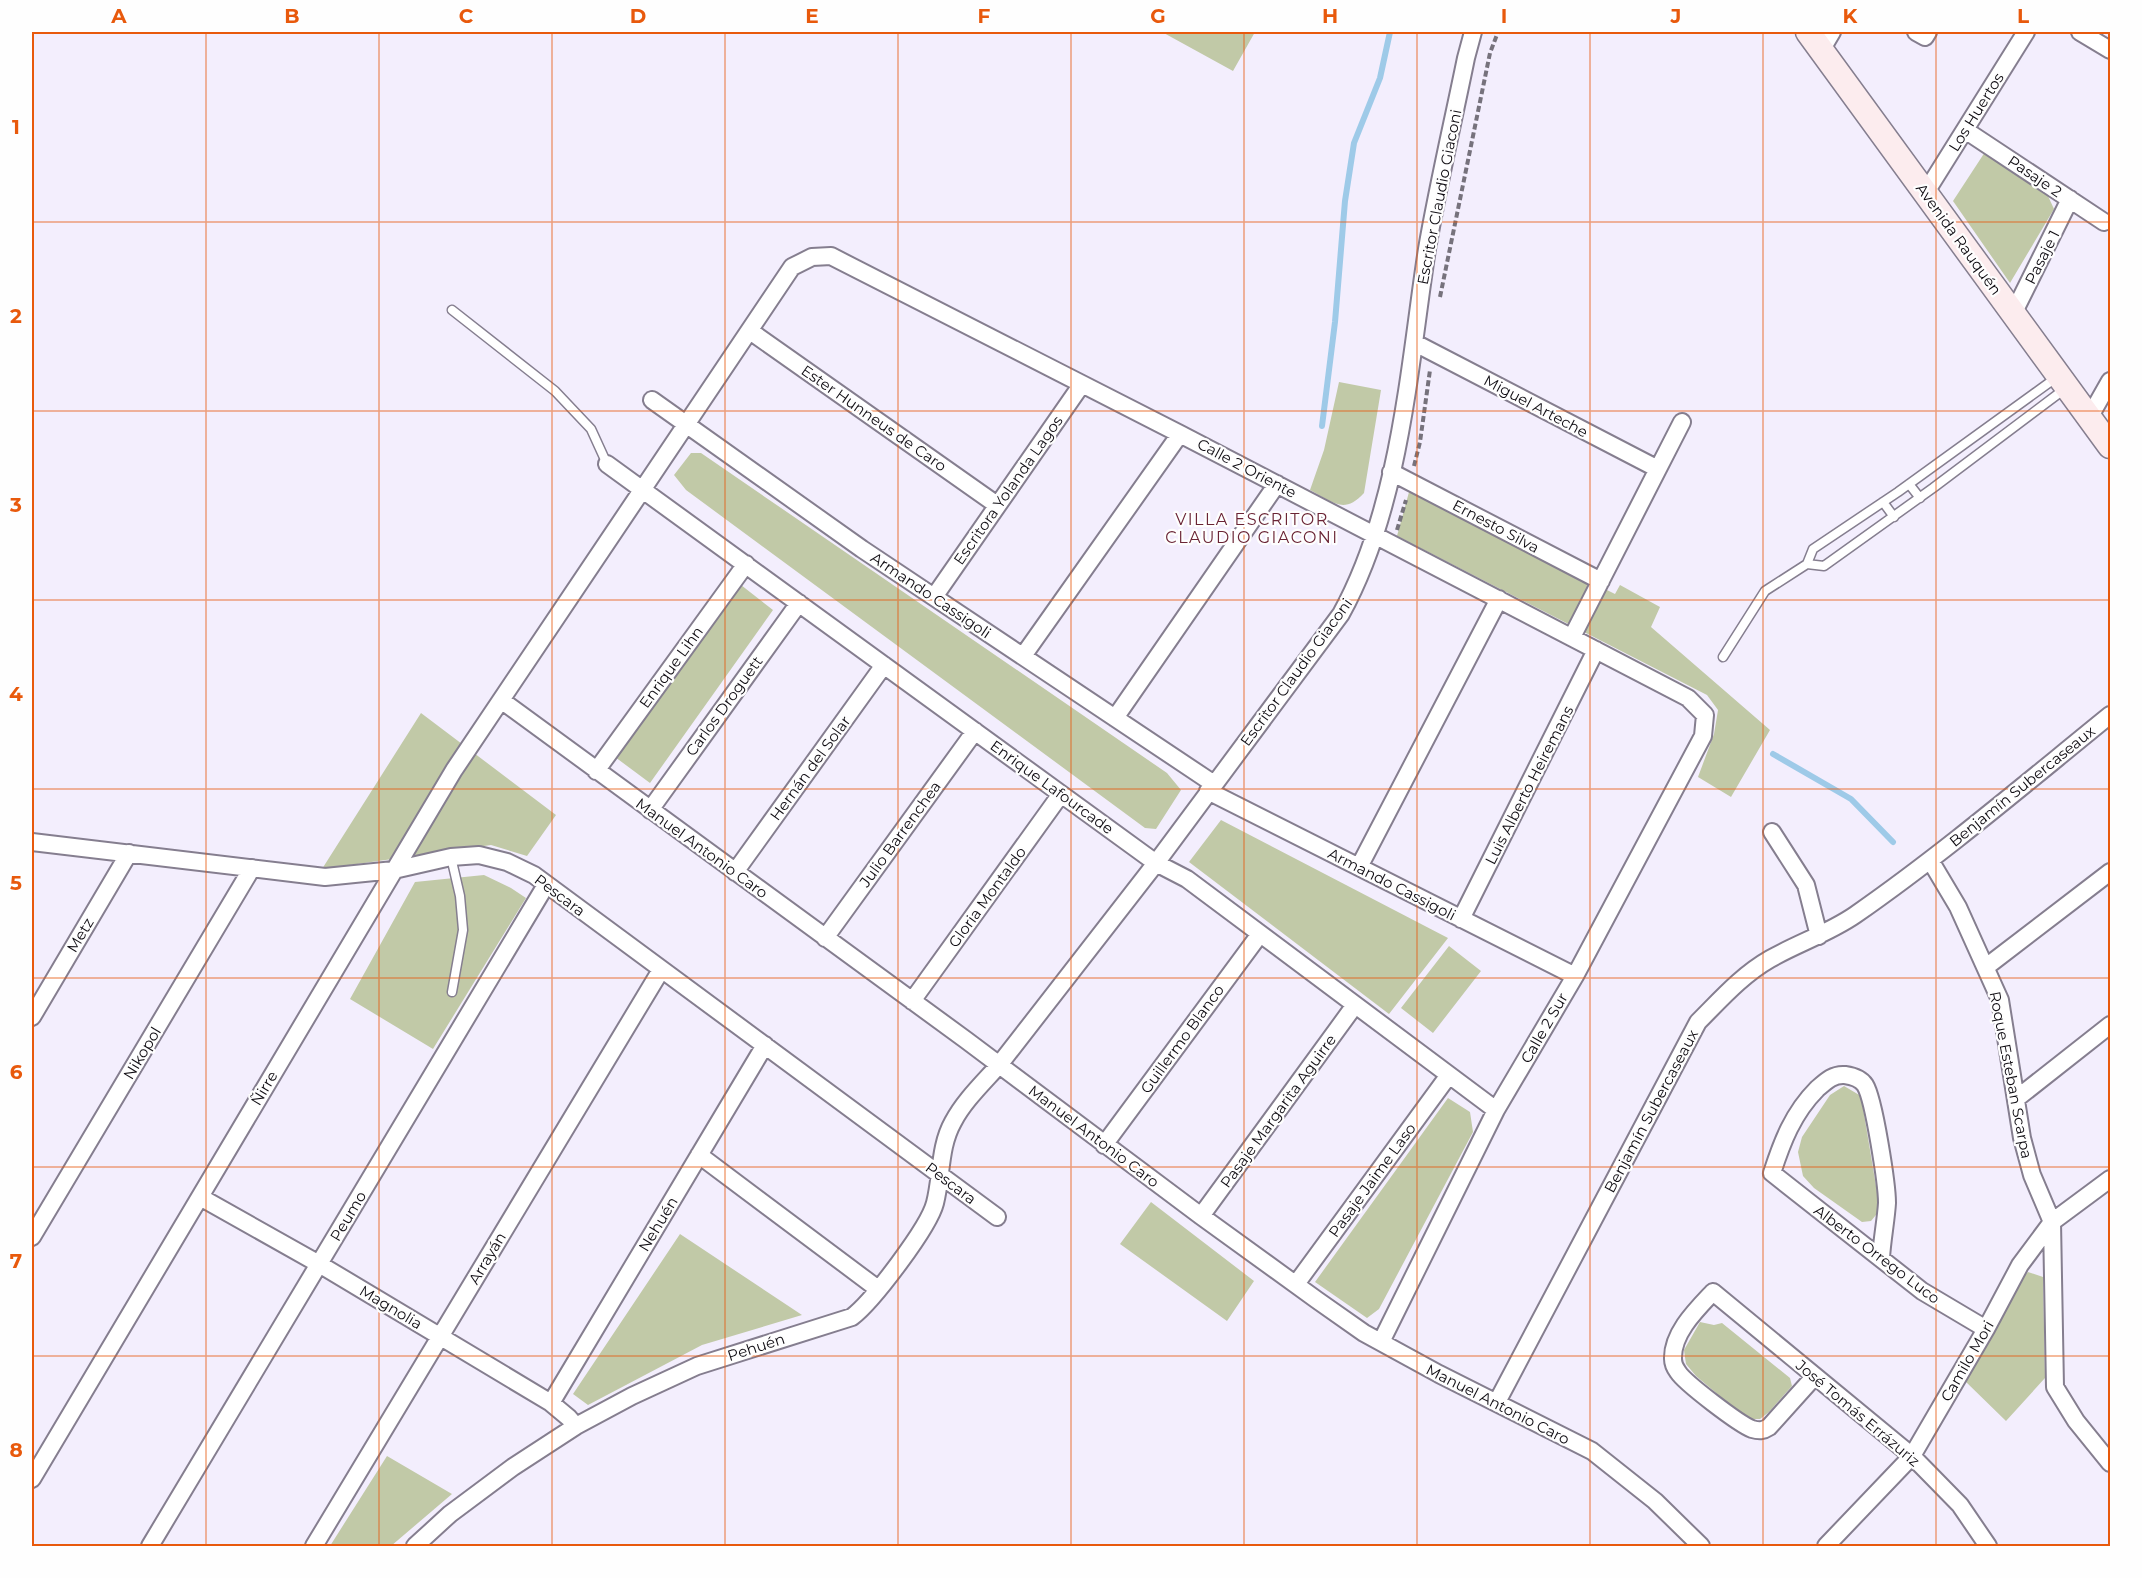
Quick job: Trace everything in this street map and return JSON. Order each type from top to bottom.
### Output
[{"type":"main road","name":"Avenida Rauquén","points":[[1821,37],[1926,192],[2110,446]]},
{"type":"street","name":"Escritor Claudio Giaconi","points":[[999,1065],[1156,862],[1341,614],[1356,587],[1375,535],[1390,471],[1414,343],[1428,248],[1473,32]]},
{"type":"street","points":[[1916,32],[1925,37],[1928,32]]},
{"type":"street","name":"Los Huertos","points":[[1926,192],[2026,32]]},
{"type":"street","points":[[2080,32],[2110,50]]},
{"type":"street","name":"Pasaje 2","points":[[1965,130],[2104,222]]},
{"type":"street","name":"Pasaje 1","points":[[2013,314],[2070,200]]},
{"type":"street","name":"Calle 2 Oriente","points":[[812,257],[831,256],[1180,434],[1688,698],[1705,715]]},
{"type":"street","name":"Ñirre","points":[[32,1479],[454,770],[792,267],[812,257]]},
{"type":"street","name":"Ester Hunneus de Caro","points":[[750,331],[997,506]]},
{"type":"street","name":"Miguel Arteche","points":[[1414,343],[1658,469]]},
{"type":"street","points":[[2088,418],[2110,381]]},
{"type":"street","name":"Escritora Yolanda Lagos","points":[[934,597],[1082,384]]},
{"type":"street","name":"Armando Cassigoli","points":[[652,400],[862,549],[1115,718],[1211,788],[1359,867],[1575,976]]},
{"type":"street","points":[[1572,637],[1682,422]]},
{"type":"street","points":[[1023,656],[1180,434]]},
{"type":"street","name":"Enrique Lafourcade","points":[[607,464],[1156,862],[1187,879],[1496,1110]]},
{"type":"street","name":"Ernesto Silva","points":[[1390,471],[1601,581]]},
{"type":"street","points":[[1115,718],[1277,484]]},
{"type":"street","name":"Enrique Lihn","points":[[597,771],[746,564]]},
{"type":"street","points":[[1359,867],[1499,599]]},
{"type":"street","name":"Carlos Droguett","points":[[650,810],[799,603]]},
{"type":"street","name":"Luis Alberto Heiremans","points":[[1461,919],[1596,650]]},
{"type":"street","name":"Hernán del Solar","points":[[735,872],[884,665]]},
{"type":"street","name":"Manuel Antonio Caro","points":[[501,700],[999,1065],[1104,1145],[1364,1333],[1592,1451],[1655,1501],[1701,1546]]},
{"type":"street","name":"Calle 2 Sur","points":[[1381,1342],[1496,1110],[1575,976],[1703,736],[1705,715]]},
{"type":"street","name":"Benjamín Subercaseaux","points":[[1497,1402],[1698,1022],[1738,981],[1770,959],[1820,936],[1853,916],[1930,860],[2110,715]]},
{"type":"street","name":"Julio Barrenchea","points":[[825,938],[975,731]]},
{"type":"street","name":"Gloria Montaldo","points":[[912,1001],[1061,794]]},
{"type":"street","points":[[1772,832],[1806,885],[1820,936]]},
{"type":"street","name":"Pescara","points":[[32,842],[325,877],[394,870],[451,856],[479,855],[521,867],[997,1217]]},
{"type":"street","name":"Metz","points":[[32,1017],[129,853]]},
{"type":"street","name":"Roque Esteban Scarpa","points":[[1930,860],[1958,908],[2000,1000],[2022,1138],[2032,1175],[2052,1222],[2055,1387],[2076,1421],[2110,1463]]},
{"type":"street","name":"Nikopol","points":[[34,1229],[252,868]]},
{"type":"street","points":[[1986,967],[2110,872]]},
{"type":"street","name":"Peumo","points":[[150,1546],[546,885]]},
{"type":"street","name":"Guillermo Blanco","points":[[1104,1145],[1260,934]]},
{"type":"street","name":"Arrayán","points":[[314,1546],[661,970]]},
{"type":"street","name":"Pasaje Margarita Aguirre","points":[[1201,1216],[1355,1005]]},
{"type":"street","points":[[2016,1099],[2110,1024]]},
{"type":"street","name":"Nehuén","points":[[551,1403],[765,1045]]},
{"type":"street","name":"Pehuén","points":[[415,1546],[481,1490],[544,1446],[632,1396],[697,1366],[843,1321],[861,1310],[928,1221],[936,1199],[945,1141],[953,1122],[973,1093],[999,1065]]},
{"type":"street","name":"Pasaje Jaime Laso","points":[[1296,1284],[1449,1075]]},
{"type":"street","name":"Alberto Orrego Luco","points":[[1881,1258],[1887,1203],[1886,1186],[1869,1096],[1862,1082],[1849,1076],[1834,1076],[1812,1094],[1797,1112],[1772,1173],[1922,1291],[1986,1329]]},
{"type":"street","points":[[699,1155],[878,1289]]},
{"type":"street","name":"Camilo Mori","points":[[1826,1546],[1912,1456],[1986,1329],[2020,1265],[2052,1222],[2110,1179]]},
{"type":"street","name":"Magnolia","points":[[200,1197],[319,1264],[551,1403],[576,1426]]},
{"type":"street","name":"José Tomás Errázuriz","points":[[1814,1377],[1770,1427],[1764,1431],[1758,1431],[1744,1425],[1684,1379],[1674,1365],[1674,1350],[1686,1324],[1713,1292],[1912,1456],[1960,1504],[1988,1546]]},
{"type":"lane","points":[[452,310],[555,391],[591,429],[607,464]]},
{"type":"lane","points":[[1723,657],[1765,591],[1807,564],[1813,549],[2062,382]]},
{"type":"lane","points":[[1807,564],[1824,566],[1894,517],[2062,382]]},
{"type":"lane","points":[[1909,484],[1920,498]]},
{"type":"lane","points":[[1883,502],[1894,517]]},
{"type":"lane","points":[[451,856],[460,896],[463,930],[452,992]]},
{"type":"path","points":[[1439,299],[1490,53],[1498,32]]},
{"type":"path","points":[[1392,543],[1403,512],[1420,442],[1433,351]]},
{"type":"green space","points":[[1162,32],[1255,32],[1233,71]]},
{"type":"green space","points":[[1985,152],[2048,196],[2054,209],[2010,283],[1953,201]]},
{"type":"green space","points":[[1339,382],[1381,390],[1364,493],[1357,500],[1344,505],[1332,502],[1310,490],[1324,450]]},
{"type":"green space","points":[[691,453],[701,453],[1167,773],[1181,790],[1156,829],[1145,828],[686,490],[674,475]]},
{"type":"green space","points":[[1409,492],[1615,594],[1620,585],[1660,607],[1651,627],[1770,730],[1731,797],[1698,777],[1714,734],[1718,710],[1707,695],[1397,536]]},
{"type":"green space","points":[[741,585],[773,610],[650,783],[615,757]]},
{"type":"green space","points":[[421,713],[556,815],[527,856],[491,845],[322,869]]},
{"type":"green space","points":[[1221,820],[1448,938],[1389,1014],[1189,862]]},
{"type":"green space","points":[[484,875],[526,898],[433,1049],[350,999],[415,882]]},
{"type":"green space","points":[[1449,946],[1481,971],[1433,1033],[1401,1008]]},
{"type":"green space","points":[[1844,1086],[1861,1096],[1880,1210],[1871,1221],[1862,1222],[1814,1188],[1803,1176],[1798,1152],[1802,1137],[1830,1095]]},
{"type":"green space","points":[[1448,1098],[1470,1112],[1473,1132],[1379,1309],[1367,1318],[1315,1282]]},
{"type":"green space","points":[[1151,1202],[1254,1281],[1227,1321],[1120,1244]]},
{"type":"green space","points":[[680,1234],[802,1315],[702,1345],[588,1405],[573,1394]]},
{"type":"green space","points":[[2028,1272],[2043,1277],[2045,1378],[2006,1421],[1965,1381],[2022,1278]]},
{"type":"green space","points":[[1700,1322],[1714,1325],[1722,1323],[1790,1378],[1792,1386],[1760,1419],[1747,1419],[1696,1376],[1686,1364],[1684,1350]]},
{"type":"green space","points":[[387,1456],[452,1494],[391,1546],[330,1546]]},
{"type":"waterway","points":[[1322,426],[1335,322],[1345,201],[1354,143],[1380,78],[1390,32]]},
{"type":"waterway","points":[[1773,754],[1851,799],[1893,842]]},
{"type":"district","name":"VILLA ESCRITOR CLAUDIO GIACONI","points":[[1252,528]]}]
